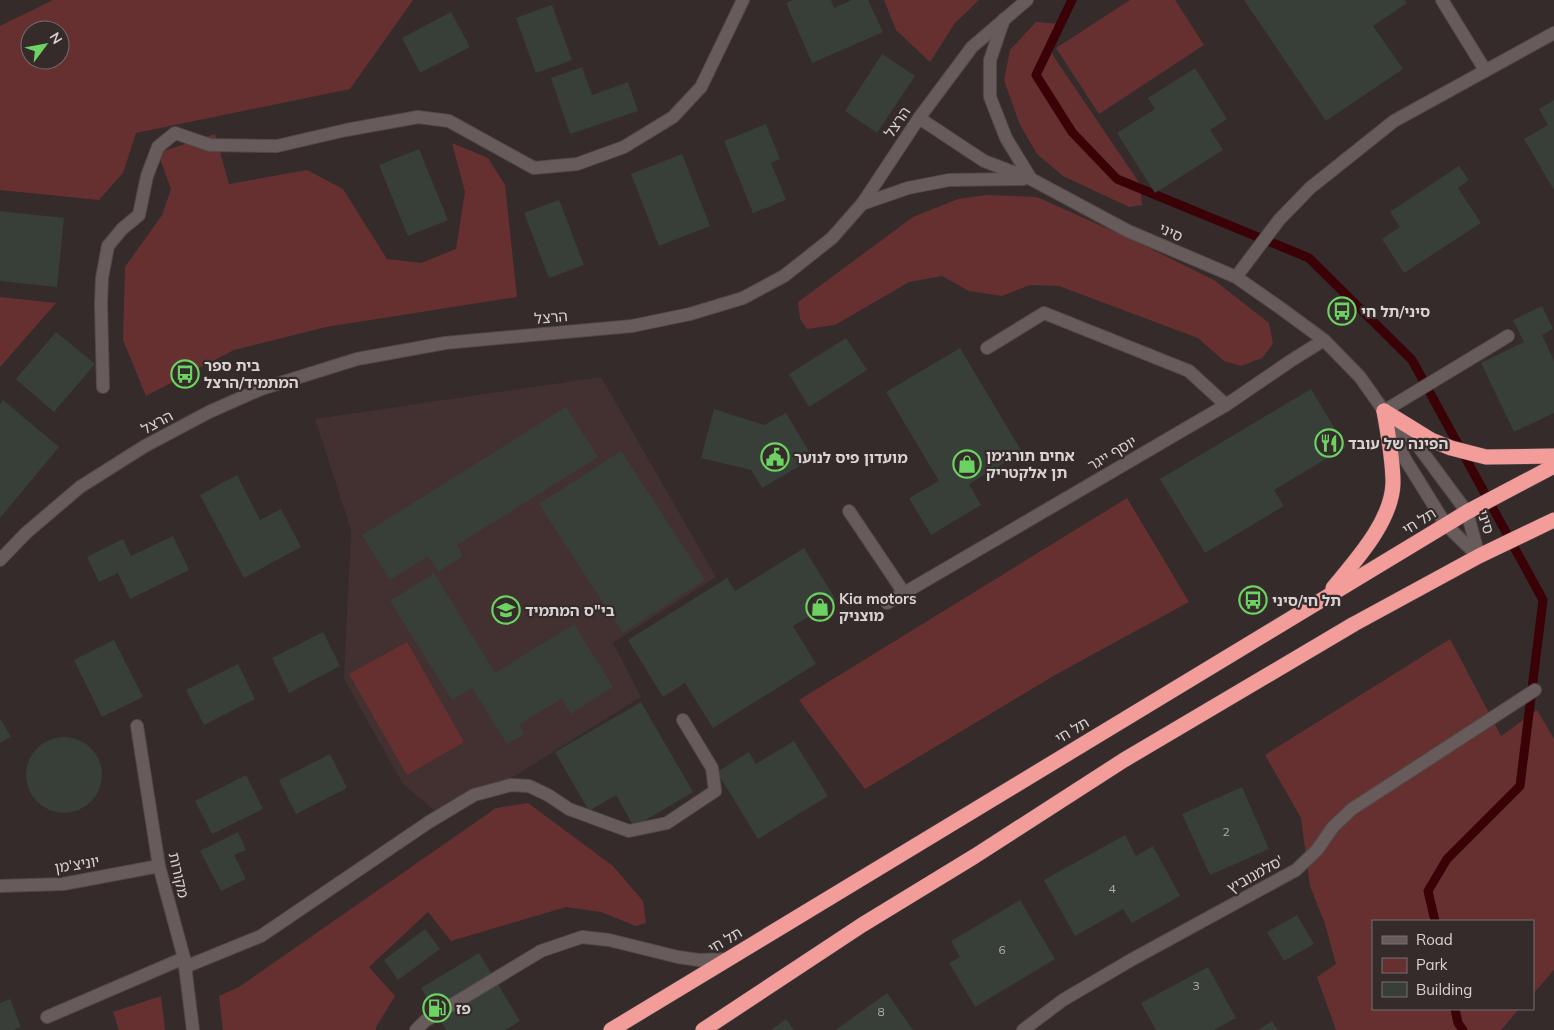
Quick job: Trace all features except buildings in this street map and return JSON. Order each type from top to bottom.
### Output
[{"type":"highway","points":[[1384,411],[1431,440],[1451,448],[1486,457],[1554,456]]},
{"type":"highway","points":[[1327,597],[1371,542],[1387,509],[1393,484],[1384,411]]},
{"type":"highway","name":"תל חי","points":[[611,1030],[1467,512],[1554,466]]},
{"type":"highway","points":[[703,1030],[862,925],[1124,760],[1354,624],[1479,556],[1554,520]]},
{"type":"street","points":[[103,387],[101,304],[102,278],[108,246],[122,229],[139,215],[147,176],[158,147],[175,133],[210,145],[277,146],[346,130],[418,117],[449,121],[534,168],[577,164],[624,147],[673,117],[701,87],[743,0]]},
{"type":"street","name":"הרצל","points":[[0,560],[26,533],[80,487],[145,446],[209,412],[261,389],[365,358],[446,343],[632,326],[690,314],[743,298],[784,276],[832,238],[862,204],[919,118],[972,47],[1027,0]]},
{"type":"street","points":[[1442,0],[1485,70]]},
{"type":"street","points":[[1004,18],[990,60],[990,97],[1006,138],[1031,179]]},
{"type":"street","points":[[1236,277],[1279,220],[1310,188],[1394,121],[1554,33]]},
{"type":"street","name":"סיני","points":[[919,118],[984,161],[1031,179],[1128,231],[1236,277],[1324,340],[1360,377],[1384,411],[1415,442],[1467,512],[1479,556]]},
{"type":"street","points":[[862,204],[908,188],[949,180],[1031,179]]},
{"type":"street","points":[[987,348],[1044,312],[1189,372],[1226,405]]},
{"type":"street","points":[[1384,411],[1508,336]]},
{"type":"street","name":"יוסף ייגר","points":[[887,603],[1226,405],[1324,340]]},
{"type":"street","name":"סיני","points":[[1384,411],[1405,459],[1446,525],[1479,556]]},
{"type":"street","points":[[849,511],[904,593]]},
{"type":"street","name":"סלמנוביץ'","points":[[1023,1030],[1063,1000],[1131,960],[1296,870],[1317,850],[1332,827],[1352,809],[1535,690]]},
{"type":"street","points":[[47,1016],[184,963],[261,936],[429,822],[474,795],[511,785],[530,786],[548,795],[568,809],[629,831],[667,823],[715,791],[712,768],[683,720]]},
{"type":"street","name":"מקורות","points":[[137,726],[158,866],[184,963],[193,1030]]},
{"type":"street","name":"יוניצ'מן","points":[[0,886],[63,884],[158,866]]},
{"type":"street","points":[[416,1030],[425,1022],[541,951],[582,937],[609,940],[678,958],[698,960],[729,958]]},
{"type":"shaded area","name":"בי\"ס המתמיד","points":[[601,377],[716,577],[613,643],[641,697],[445,819],[403,784],[344,679],[351,530],[315,419]]},
{"type":"green space","points":[[53,0],[413,0],[350,89],[136,133],[123,173],[99,200],[0,190],[0,26]]},
{"type":"green space","points":[[884,0],[979,0],[955,23],[930,62],[896,30]]},
{"type":"green space","points":[[1130,0],[1175,0],[1204,45],[1099,114],[1056,48]]},
{"type":"green space","points":[[1036,22],[1059,24],[1047,42],[1054,57],[1140,184],[1142,205],[1129,207],[1063,176],[1037,154],[1020,125],[1004,80],[1010,50]]},
{"type":"green space","points":[[215,134],[229,184],[307,170],[343,189],[387,259],[421,263],[456,249],[465,192],[452,143],[488,158],[505,185],[517,297],[326,327],[234,350],[146,396],[123,340],[125,267],[162,215],[171,189],[158,153]]},
{"type":"green space","points":[[987,195],[1037,197],[1135,241],[1214,280],[1269,323],[1273,344],[1262,358],[1241,366],[1224,361],[1198,338],[1059,286],[1030,285],[1002,296],[969,291],[942,276],[909,282],[835,325],[807,329],[800,319],[798,302],[913,217],[958,199]]},
{"type":"green space","points":[[0,297],[56,303],[0,367]]},
{"type":"green space","points":[[1127,498],[1189,602],[1055,675],[865,789],[799,700]]},
{"type":"green space","points":[[1450,639],[1501,736],[1537,710],[1554,739],[1554,970],[1534,993],[1534,920],[1372,920],[1372,1010],[1518,1010],[1501,1030],[1336,1030],[1317,977],[1336,964],[1325,924],[1310,886],[1301,818],[1265,755]]},
{"type":"green space","points":[[407,642],[464,742],[407,775],[349,674]]},
{"type":"green space","points":[[528,803],[613,866],[643,901],[646,923],[636,926],[601,912],[566,907],[451,941],[428,912],[369,967],[395,996],[376,1030],[223,1030],[219,996],[239,987],[496,808]]},
{"type":"green space","points":[[161,996],[165,1030],[119,1030],[113,1012]]},
{"type":"waterway","points":[[1072,0],[1036,75],[1072,132],[1117,179],[1309,258],[1412,360],[1543,600],[1520,786],[1447,859],[1428,891],[1435,920]]},
{"type":"waterway","points":[[1455,1010],[1458,1023],[1463,1030]]},
{"type":"place","name":"סיני/תל חי","points":[[1342,311]]},
{"type":"place","name":"בית ספר המתמיד/הרצל","points":[[185,374]]},
{"type":"place","name":"הפינה של עובד","points":[[1329,443]]},
{"type":"place","name":"מועדון פיס לנוער","points":[[775,457]]},
{"type":"place","name":"אחים תורג׳מן תן אלקטריק","points":[[967,464]]},
{"type":"place","name":"תל חי/סיני","points":[[1253,600]]},
{"type":"place","name":"Kia motors מוצניק","points":[[820,607]]},
{"type":"place","name":"בי\"ס המתמיד","points":[[506,610]]},
{"type":"place","name":"פז","points":[[437,1008]]}]
